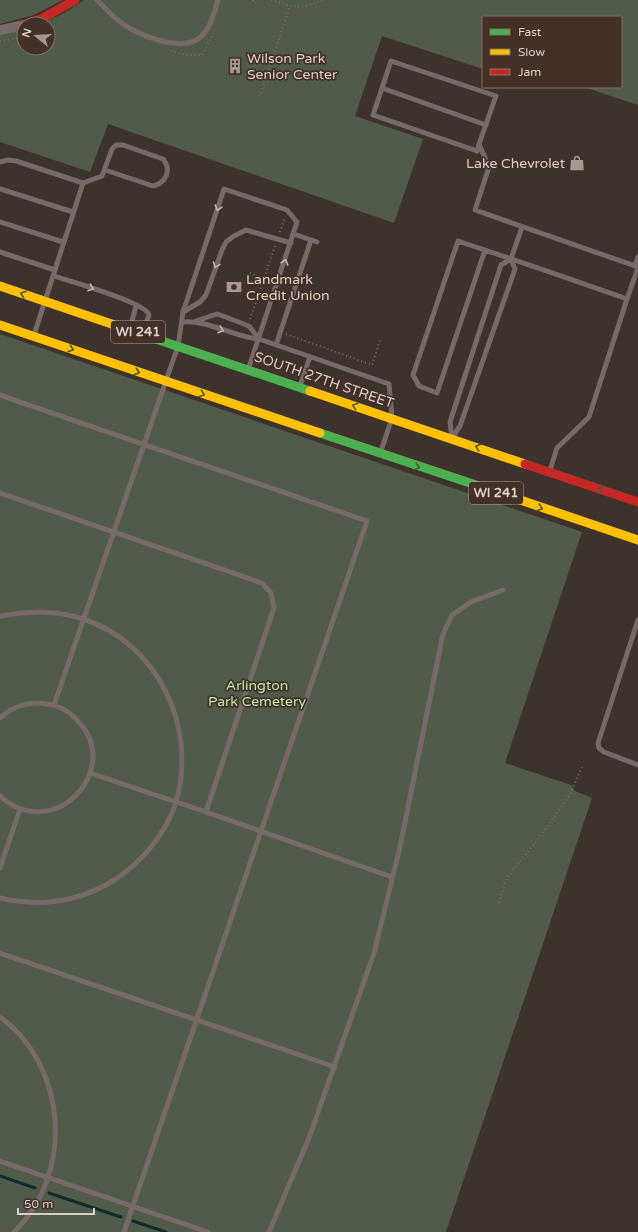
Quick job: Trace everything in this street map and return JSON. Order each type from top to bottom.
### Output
[{"type":"main road","points":[[47,16],[75,0]]},
{"type":"main road","name":"SOUTH 27TH STREET","points":[[0,286],[638,502]]},
{"type":"main road","name":"WI 241","points":[[0,325],[165,382],[638,540]]},
{"type":"street","points":[[0,30],[16,26]]},
{"type":"lane","points":[[97,0],[118,21],[132,30],[148,36],[186,44],[199,39],[208,28],[218,0]]},
{"type":"lane","points":[[391,61],[496,96],[486,125],[477,151],[373,115],[391,61]]},
{"type":"lane","points":[[382,88],[486,125]]},
{"type":"lane","points":[[479,144],[489,167],[475,210],[637,267]]},
{"type":"lane","points":[[0,160],[16,161],[83,183],[102,176],[112,149],[116,145],[123,145],[163,159],[167,164],[165,179],[160,184],[153,186],[105,170]]},
{"type":"lane","points":[[34,336],[83,183]]},
{"type":"lane","points":[[0,189],[74,212]]},
{"type":"lane","points":[[54,705],[178,346],[183,322],[183,312],[224,189],[287,210],[297,222],[248,370]]},
{"type":"lane","points":[[0,222],[63,242]]},
{"type":"lane","points":[[452,438],[450,422],[499,273],[502,265],[511,259],[522,227]]},
{"type":"lane","points":[[183,312],[200,302],[206,295],[222,250],[226,242],[234,236],[246,230],[291,243]]},
{"type":"lane","points":[[294,234],[317,242]]},
{"type":"lane","points":[[276,344],[311,240]]},
{"type":"lane","points":[[485,250],[437,394],[418,386],[413,375],[458,242],[485,250],[627,298]]},
{"type":"lane","points":[[0,252],[131,302],[148,312],[143,334]]},
{"type":"lane","points":[[549,471],[557,448],[589,417],[637,267],[638,256]]},
{"type":"lane","points":[[452,438],[460,426],[515,269],[511,259]]},
{"type":"lane","points":[[129,329],[136,306]]},
{"type":"lane","points":[[183,322],[196,321],[216,314],[249,326],[259,339]]},
{"type":"lane","points":[[196,321],[244,338],[259,339],[276,344],[389,384],[392,418],[380,454]]},
{"type":"lane","points":[[300,387],[310,357]]},
{"type":"lane","points":[[0,395],[367,521],[124,1232]]},
{"type":"lane","points":[[0,493],[262,583],[270,593],[274,608],[206,812]]},
{"type":"lane","points":[[269,1232],[309,1138],[374,953],[392,877],[443,634],[452,615],[471,602],[503,590]]},
{"type":"lane","points":[[0,616],[28,611],[56,612],[84,619],[110,631],[133,648],[153,669],[167,693],[178,720],[182,748],[181,777],[176,803],[162,831],[146,854],[125,873],[101,888],[74,898],[46,903],[18,902],[0,898]]},
{"type":"lane","points":[[638,620],[598,743],[604,752],[638,765]]},
{"type":"lane","points":[[0,718],[6,712],[22,705],[38,702],[54,705],[70,712],[78,720],[90,740],[93,756],[90,774],[84,787],[75,798],[62,806],[49,811],[34,812],[20,809],[7,803],[0,796]]},
{"type":"lane","points":[[90,774],[206,812],[392,877]]},
{"type":"lane","points":[[0,868],[20,809]]},
{"type":"lane","points":[[0,953],[335,1067]]},
{"type":"lane","points":[[0,1017],[27,1044],[41,1066],[51,1094],[56,1125],[54,1152],[48,1178],[35,1205],[14,1232]]},
{"type":"lane","points":[[0,1161],[208,1232]]},
{"type":"path","points":[[271,0],[290,6],[300,7],[322,0]]},
{"type":"path","points":[[261,93],[290,6]]},
{"type":"path","points":[[0,41],[16,38]]},
{"type":"path","points":[[250,320],[287,210]]},
{"type":"path","points":[[250,273],[264,278]]},
{"type":"path","points":[[282,328],[286,329],[284,334],[372,365],[380,340]]},
{"type":"path","points":[[499,903],[506,879],[562,807],[576,784],[583,765]]},
{"type":"green space","points":[[0,0],[63,0],[34,15],[16,16],[16,20],[0,24]]},
{"type":"green space","points":[[84,0],[638,0],[638,105],[587,88],[622,88],[622,16],[482,16],[482,69],[382,36],[355,116],[423,139],[394,223],[108,124],[90,172],[0,142],[0,34],[16,31],[16,56],[56,56],[56,17]]},
{"type":"green space","name":"Arlington Park Cemetery","points":[[0,334],[582,532],[505,763],[571,785],[575,791],[592,798],[446,1232],[0,1232]]},
{"type":"waterway","points":[[0,1176],[35,1188]]},
{"type":"waterway","points":[[49,1193],[121,1217]]},
{"type":"waterway","points":[[133,1221],[166,1232]]},
{"type":"traffic: fast","points":[[147,336],[310,391]]},
{"type":"traffic: fast","points":[[320,433],[482,487]]},
{"type":"traffic: slow","points":[[0,286],[147,336]]},
{"type":"traffic: slow","points":[[0,325],[320,433]]},
{"type":"traffic: slow","points":[[310,391],[525,464]]},
{"type":"traffic: slow","points":[[482,487],[638,540]]},
{"type":"traffic: jam","points":[[47,16],[75,0]]},
{"type":"traffic: jam","points":[[525,464],[638,502]]},
{"type":"place","name":"Wilson Park Senior Center","points":[[235,66]]},
{"type":"place","name":"Lake Chevrolet","points":[[577,163]]},
{"type":"place","name":"Landmark Credit Union","points":[[234,287]]}]
